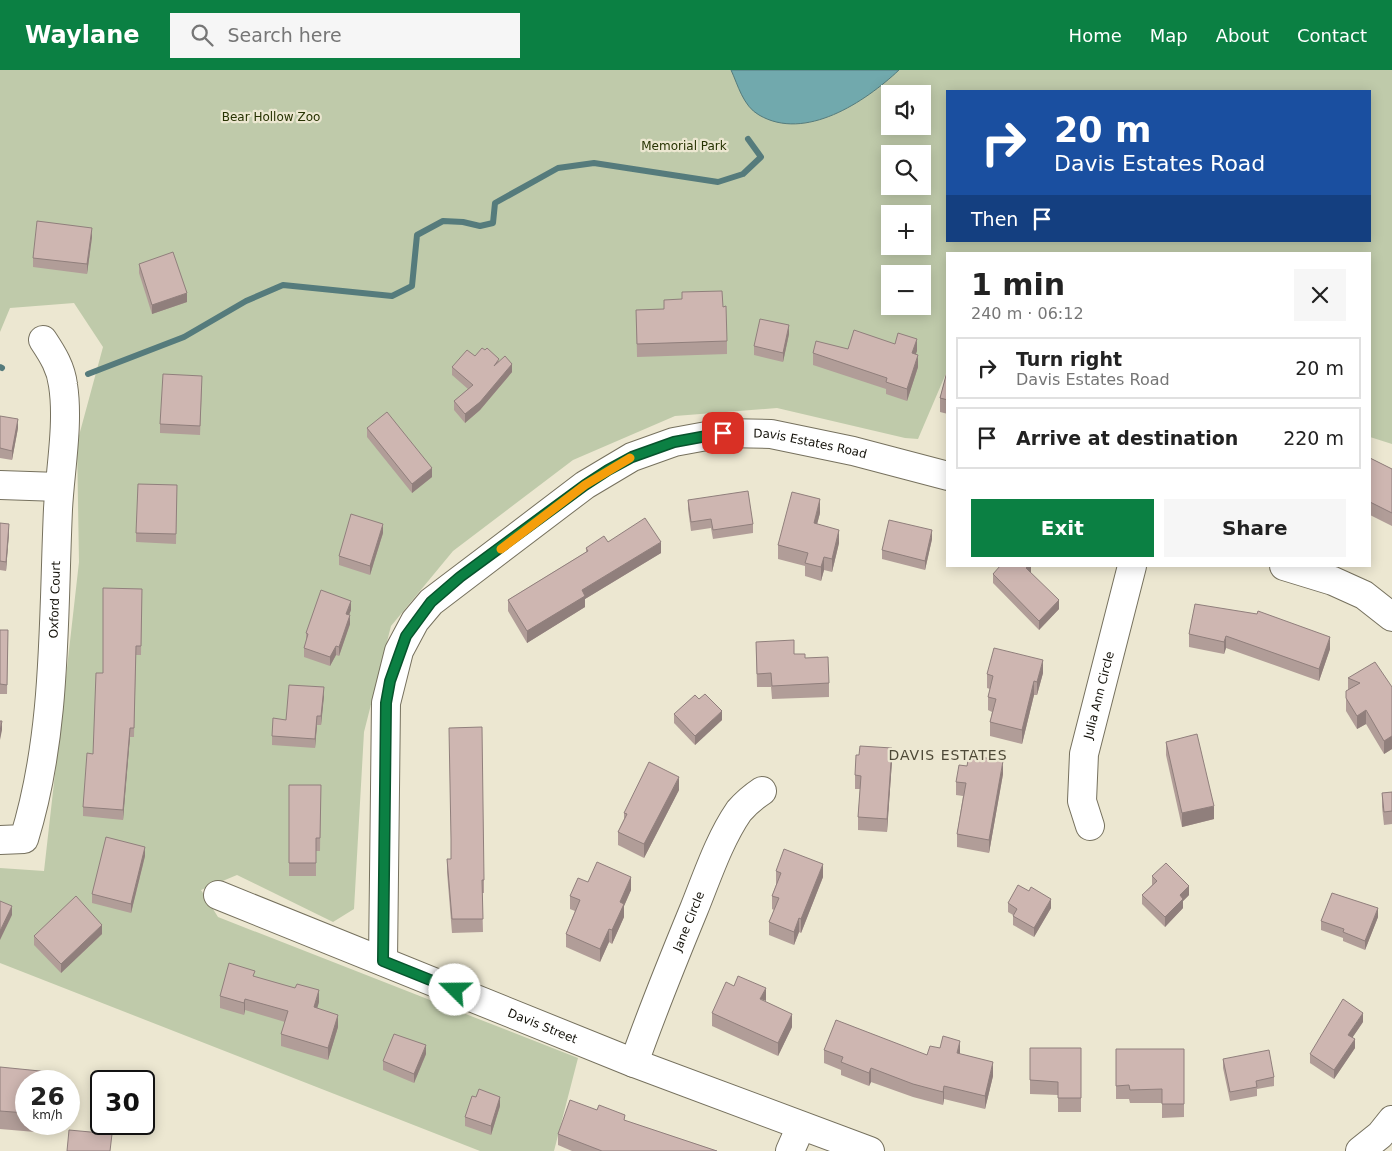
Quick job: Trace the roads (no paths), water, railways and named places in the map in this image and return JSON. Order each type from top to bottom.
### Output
[{"type":"street","name":"Oxford Court","points":[[0,840],[24,839],[35,803],[49,709],[63,438],[63,385],[57,361],[44,340]]},
{"type":"street","name":"Davis Estates Road","points":[[383,961],[386,703],[399,652],[415,621],[431,602],[585,485],[632,457],[674,442],[723,433],[771,434],[853,451],[946,475]]},
{"type":"street","points":[[0,485],[59,487]]},
{"type":"street","name":"Julia Ann Circle","points":[[1090,826],[1082,802],[1084,754],[1132,567]]},
{"type":"street","points":[[1287,567],[1333,581],[1364,595],[1392,617]]},
{"type":"street","name":"Jane Circle","points":[[634,1063],[659,994],[706,879],[728,831],[745,805],[762,791]]},
{"type":"street","name":"Davis Street","points":[[218,895],[634,1063],[870,1151]]},
{"type":"street","points":[[1360,1151],[1380,1135],[1392,1120]]},
{"type":"street","points":[[790,1151],[801,1126]]},
{"type":"water","points":[[731,70],[899,70],[852,105],[834,115],[815,121],[796,124],[777,122],[753,111],[742,95]]},
{"type":"waterway","points":[[88,374],[184,337],[246,301],[283,285],[392,296],[412,286],[417,235],[443,221],[463,222],[480,226],[493,223],[495,203],[558,168],[594,163],[718,182],[743,174],[761,157],[748,139]]},
{"type":"district","name":"DAVIS ESTATES","points":[[948,755]]},
{"type":"park label","name":"Bear Hollow Zoo","points":[[271,117]]},
{"type":"park label","name":"Memorial Park","points":[[684,146]]}]
